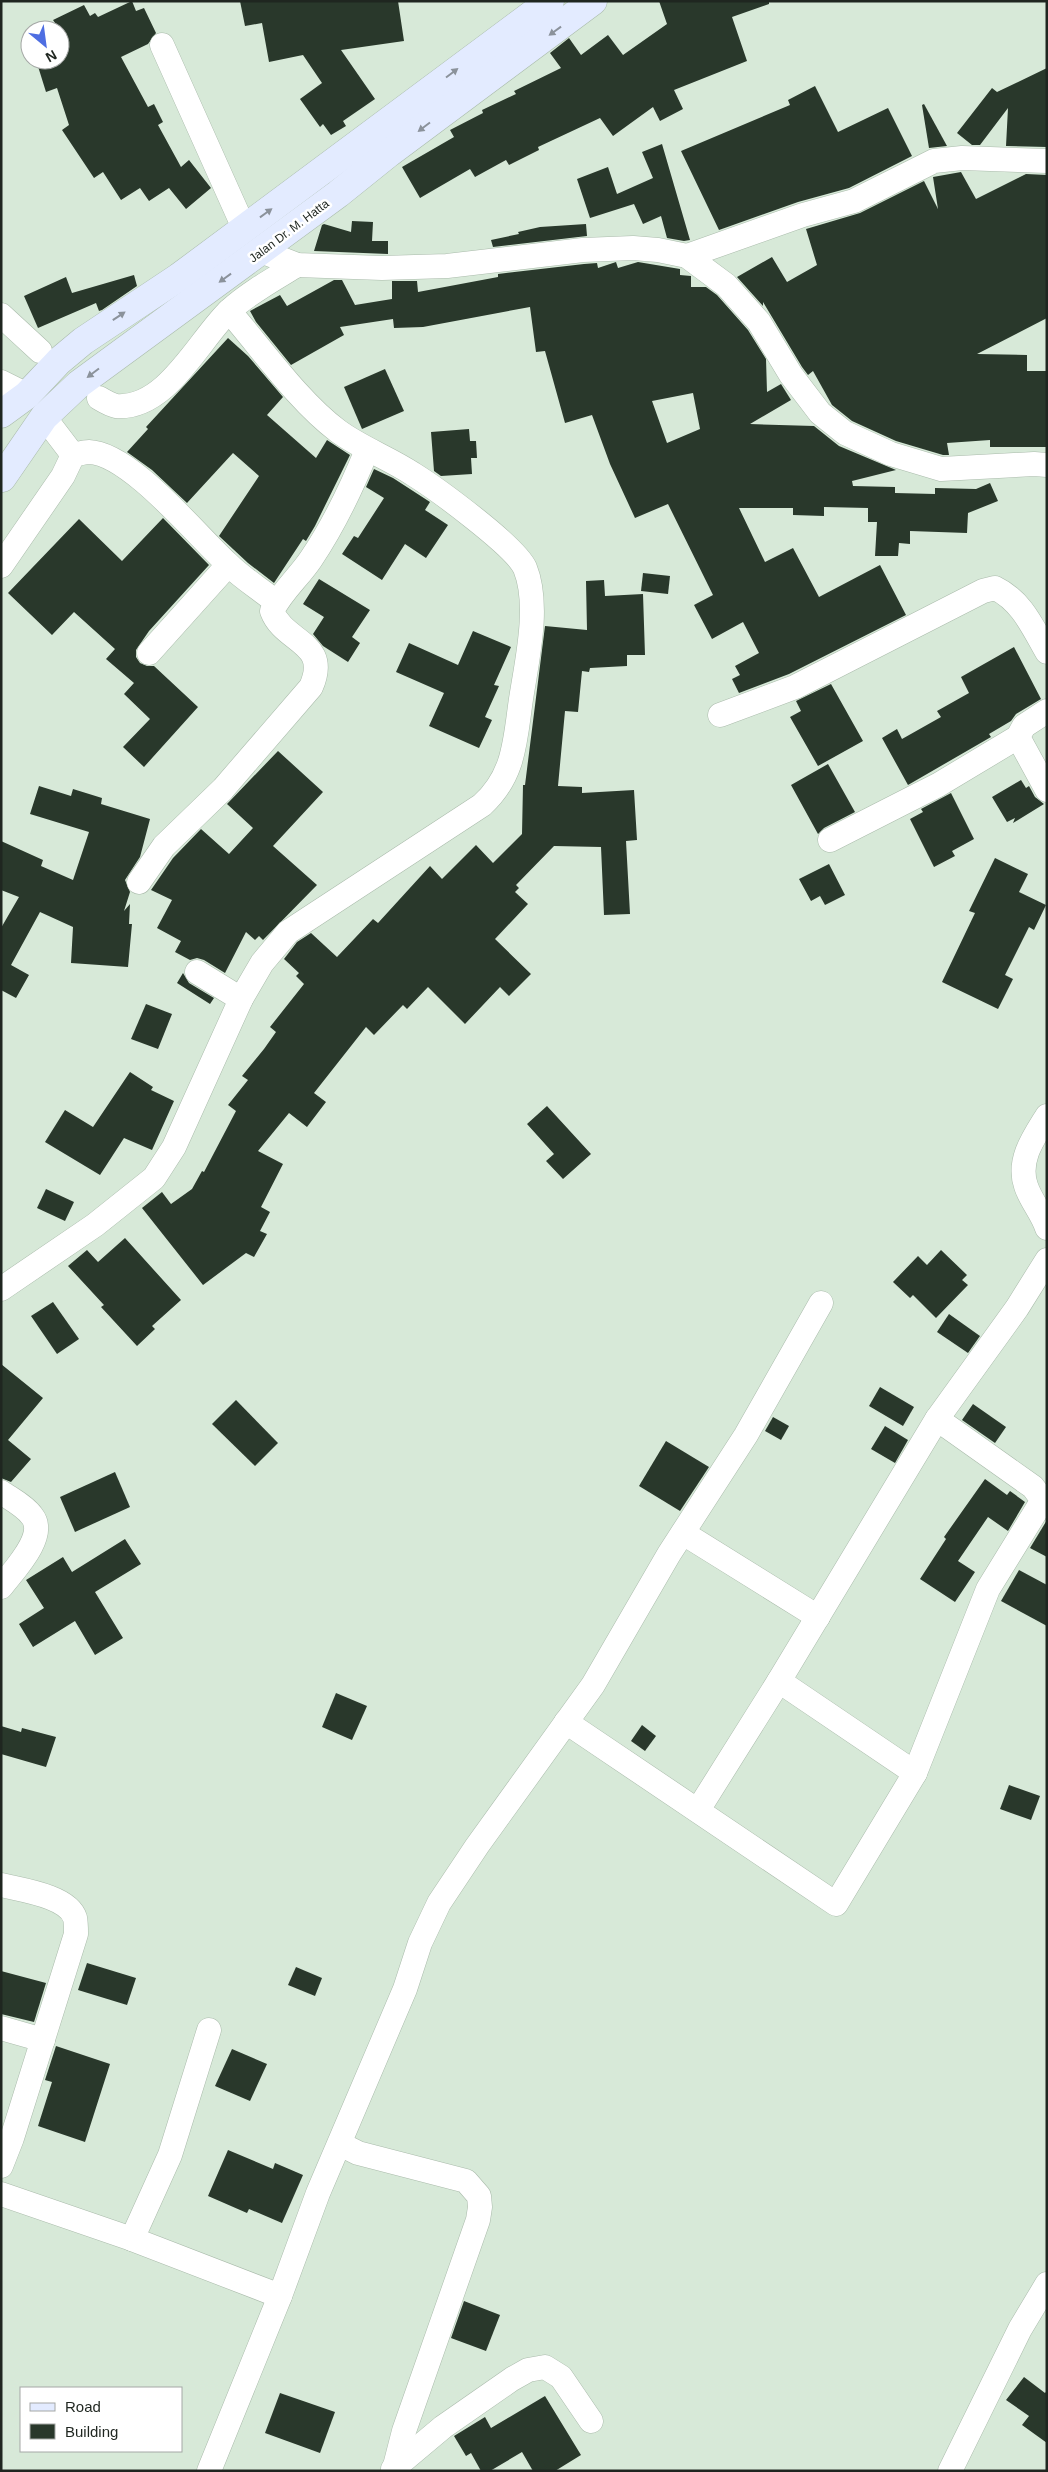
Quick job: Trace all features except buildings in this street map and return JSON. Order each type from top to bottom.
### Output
[{"type":"main road","points":[[1,414],[28,395],[59,361],[83,341],[179,277],[550,1]]},
{"type":"main road","name":"Jalan Dr. M. Hatta","points":[[2,478],[44,417],[79,384],[261,252],[593,1]]},
{"type":"street","points":[[162,45],[244,228]]},
{"type":"street","points":[[687,256],[785,221],[854,201],[934,161],[962,158],[1047,161]]},
{"type":"street","points":[[261,252],[297,265],[382,268],[447,266],[583,250],[633,248],[658,250],[687,256],[726,285],[759,322],[790,375],[820,413],[845,433],[891,454],[941,469],[1047,465]]},
{"type":"street","points":[[99,398],[116,406],[136,403],[159,392],[228,311],[244,298],[297,265]]},
{"type":"street","points":[[1,1289],[95,1225],[154,1178],[174,1147],[241,999],[262,963],[288,932],[482,805],[496,792],[512,757],[528,657],[532,600],[530,584],[524,566],[491,532],[414,474],[367,450],[338,430],[311,407],[228,311]]},
{"type":"street","points":[[1,314],[40,351]]},
{"type":"street","points":[[1,382],[28,395]]},
{"type":"street","points":[[44,417],[73,455]]},
{"type":"street","points":[[139,882],[164,846],[223,789],[311,687],[316,674],[316,661],[304,644],[277,621],[272,611],[276,602],[310,560],[329,530],[355,480],[367,450]]},
{"type":"street","points":[[73,455],[89,452],[108,457],[135,474],[176,511],[228,565],[276,602]]},
{"type":"street","points":[[1,566],[63,476],[73,455]]},
{"type":"street","points":[[149,653],[228,565]]},
{"type":"street","points":[[720,715],[795,687],[983,591],[995,588],[1015,602],[1028,618],[1047,652]]},
{"type":"street","points":[[830,840],[938,785],[1018,737],[1024,726],[1047,712]]},
{"type":"street","points":[[1018,737],[1047,790]]},
{"type":"street","points":[[197,972],[241,999]]},
{"type":"street","points":[[1047,1116],[1026,1152],[1023,1172],[1026,1186],[1042,1214],[1047,1228]]},
{"type":"street","points":[[698,1810],[779,1681],[937,1418],[1017,1308],[1047,1260]]},
{"type":"street","points":[[209,2471],[280,2296],[318,2193],[404,1989],[420,1942],[439,1903],[477,1846],[593,1685],[683,1533],[746,1435],[821,1303]]},
{"type":"street","points":[[566,1722],[836,1904],[914,1773],[988,1589],[1041,1504],[1040,1498],[1033,1486],[937,1418]]},
{"type":"street","points":[[1,1492],[32,1516],[35,1521],[36,1534],[33,1544],[1,1587]]},
{"type":"street","points":[[683,1533],[818,1617]]},
{"type":"street","points":[[779,1681],[914,1773]]},
{"type":"street","points":[[1,1885],[55,1899],[69,1909],[74,1917],[76,1934],[1,2166]]},
{"type":"street","points":[[1,2028],[43,2040]]},
{"type":"street","points":[[132,2239],[170,2155],[209,2030]]},
{"type":"street","points":[[340,2144],[358,2153],[466,2181],[479,2196],[478,2220],[404,2431],[394,2469]]},
{"type":"street","points":[[1,2194],[132,2239],[280,2296]]},
{"type":"street","points":[[950,2471],[1020,2329],[1047,2284]]},
{"type":"street","points":[[394,2469],[443,2427],[528,2370],[545,2367],[561,2377],[591,2421]]}]
